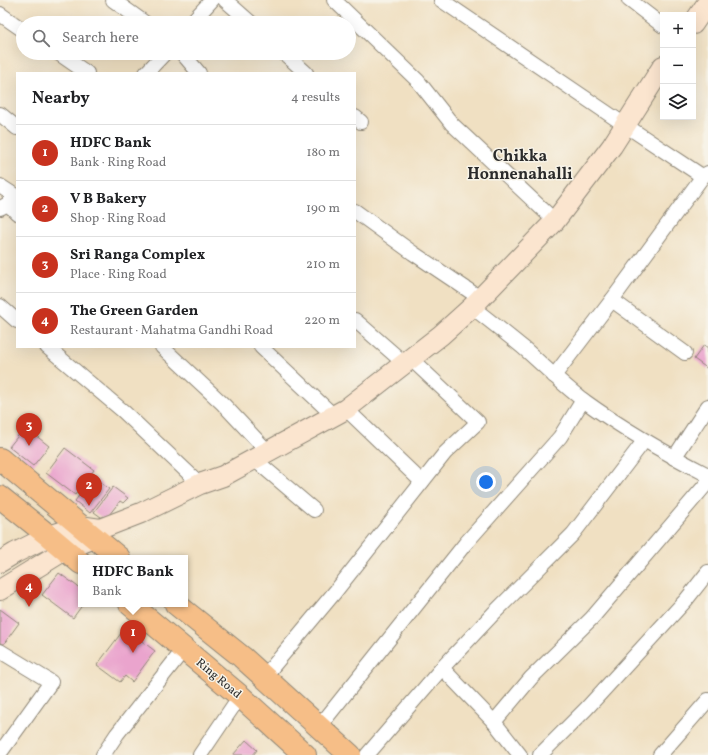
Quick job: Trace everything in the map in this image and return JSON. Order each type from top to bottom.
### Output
[{"type":"main road","points":[[0,459],[91,531],[116,555]]},
{"type":"main road","points":[[0,497],[65,550]]},
{"type":"main road","name":"Ring Road","points":[[134,607],[240,696],[305,755]]},
{"type":"main road","points":[[180,607],[242,657],[350,755]]},
{"type":"main road","points":[[240,696],[264,677]]},
{"type":"street","points":[[113,0],[135,16]]},
{"type":"street","points":[[198,16],[212,0]]},
{"type":"street","points":[[225,0],[243,16]]},
{"type":"street","points":[[334,0],[351,16]]},
{"type":"street","points":[[440,0],[699,174],[705,174]]},
{"type":"street","points":[[629,0],[660,24]]},
{"type":"street","points":[[696,20],[708,2]]},
{"type":"street","points":[[0,14],[16,25]]},
{"type":"street","points":[[356,21],[418,81],[452,124],[555,221]]},
{"type":"street","points":[[68,60],[86,72]]},
{"type":"street","points":[[147,72],[158,60]]},
{"type":"street","points":[[188,60],[198,72]]},
{"type":"street","points":[[292,60],[305,72]]},
{"type":"street","points":[[0,590],[65,550],[91,531],[141,513],[200,484],[223,476],[340,413],[407,361],[440,335],[476,302],[555,221],[612,146],[660,71]]},
{"type":"street","points":[[0,114],[16,127]]},
{"type":"street","points":[[554,376],[705,174]]},
{"type":"street","points":[[0,186],[12,204]]},
{"type":"street","points":[[356,211],[476,302],[554,376],[583,400],[644,441],[708,475]]},
{"type":"street","points":[[612,300],[685,353]]},
{"type":"street","points":[[0,306],[16,320]]},
{"type":"street","points":[[264,677],[335,592],[446,452],[478,422],[407,361],[356,321]]},
{"type":"street","points":[[48,348],[123,411],[200,484]]},
{"type":"street","points":[[163,348],[223,404],[261,456],[314,510]]},
{"type":"street","points":[[262,348],[422,482]]},
{"type":"street","points":[[319,726],[465,544],[560,437],[583,400]]},
{"type":"street","points":[[674,458],[708,406]]},
{"type":"street","points":[[367,755],[442,668],[493,614],[573,534],[644,441]]},
{"type":"street","points":[[494,722],[531,678],[592,618],[708,482]]},
{"type":"street","points":[[0,562],[15,553],[65,550]]},
{"type":"street","points":[[540,755],[586,709],[686,600],[708,572]]},
{"type":"street","points":[[103,755],[117,734],[184,650]]},
{"type":"street","points":[[0,651],[51,682],[0,753]]},
{"type":"street","points":[[442,668],[494,722],[520,755]]},
{"type":"street","points":[[200,755],[240,696]]},
{"type":"street","points":[[660,755],[708,700]]},
{"type":"building","points":[[704,345],[708,348],[708,369],[694,359]]},
{"type":"building","points":[[25,427],[49,446],[33,466],[9,447]]},
{"type":"building","points":[[65,448],[94,470],[75,495],[46,473]]},
{"type":"building","points":[[93,477],[109,489],[90,513],[75,501]]},
{"type":"building","points":[[113,487],[128,498],[123,503],[120,501],[105,520],[94,512]]},
{"type":"building","points":[[59,573],[78,587],[78,607],[81,607],[73,618],[42,595]]},
{"type":"building","points":[[0,609],[19,623],[3,645],[0,643]]},
{"type":"building","points":[[125,628],[155,651],[132,682],[125,676],[120,682],[97,665]]},
{"type":"building","points":[[246,740],[257,750],[253,755],[233,755]]},
{"type":"place","name":"Sri Ranga Complex","points":[[29,446]]},
{"type":"place","name":"V B Bakery","points":[[89,506]]},
{"type":"place","name":"The Green Garden","points":[[29,607]]},
{"type":"place","name":"HDFC Bank","points":[[133,653]]},
{"type":"district","name":"Chikka Honnenahalli","points":[[520,164]]}]
